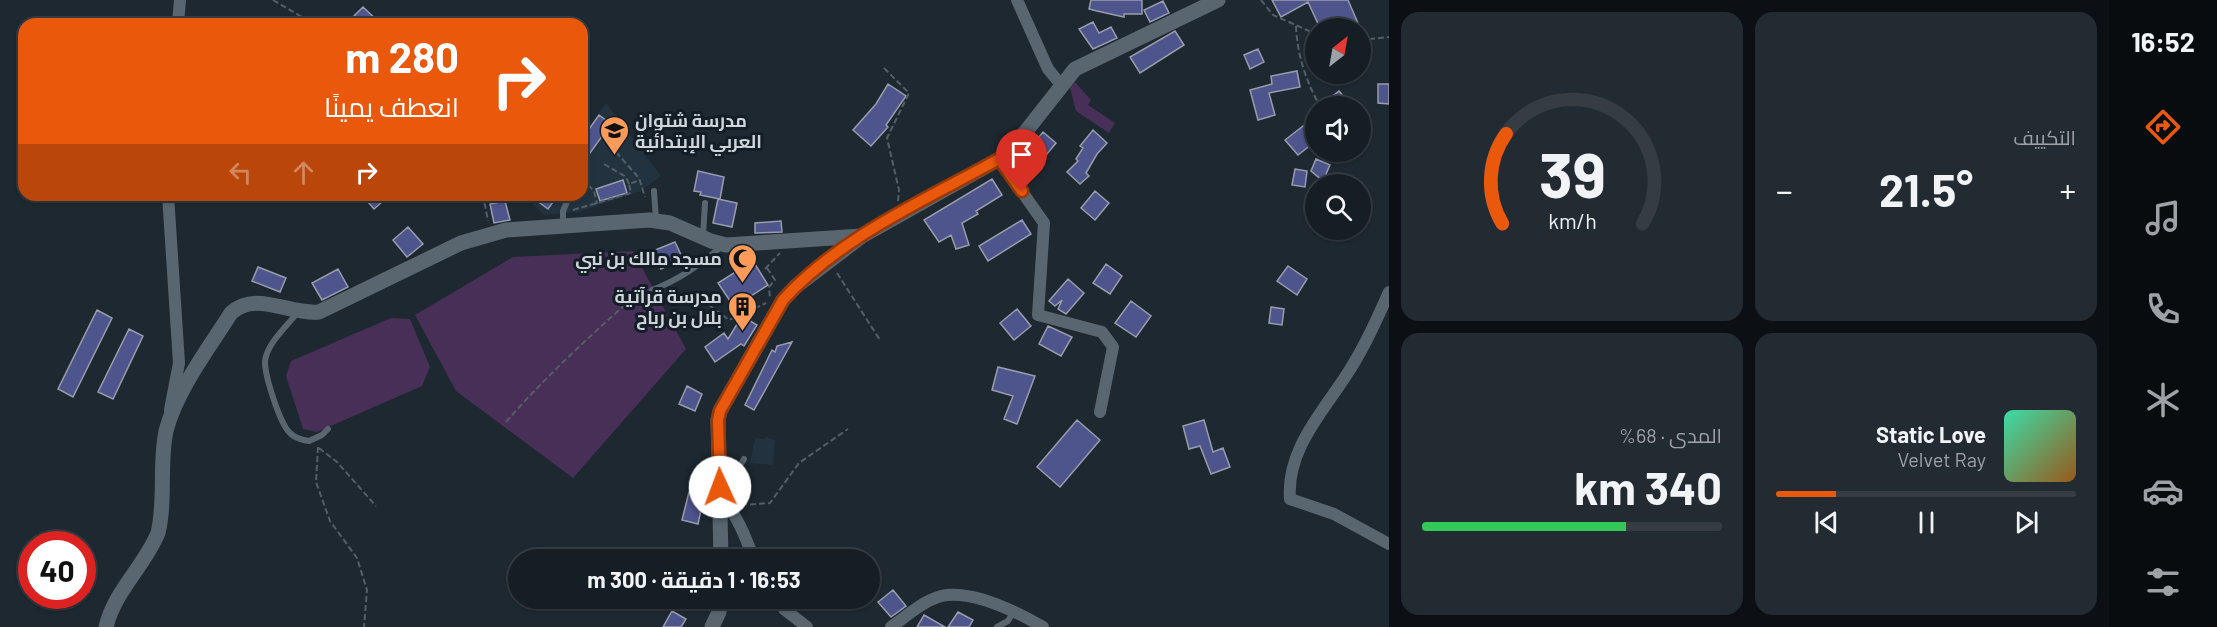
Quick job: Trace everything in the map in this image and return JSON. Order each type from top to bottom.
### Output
[{"type":"street","points":[[178,18],[180,0]]},
{"type":"street","points":[[1017,0],[1048,69],[1062,86]]},
{"type":"street","points":[[721,549],[723,497],[718,420],[720,411],[783,300],[795,287],[862,236],[1008,154],[1075,69],[1218,0]]},
{"type":"street","points":[[999,159],[1044,223],[1038,315],[1102,332],[1113,347],[1100,412]]},
{"type":"street","points":[[106,627],[118,595],[158,533],[167,429],[179,363],[168,201]]},
{"type":"street","points":[[167,429],[185,388],[231,313],[246,303],[254,302],[310,313],[328,309],[461,243],[490,233],[563,218],[654,220],[670,223],[703,238],[724,244],[862,236]]},
{"type":"street","points":[[1389,292],[1369,338],[1349,372],[1311,425],[1288,481],[1290,499],[1334,514],[1389,544]]},
{"type":"street","points":[[723,497],[749,549]]},
{"type":"street","points":[[891,627],[918,608],[946,595],[969,597],[1011,620],[1042,627]]},
{"type":"street","points":[[712,627],[720,609]]},
{"type":"street","points":[[784,609],[807,627]]},
{"type":"lane","points":[[654,191],[654,220]]},
{"type":"lane","points":[[563,218],[568,201]]},
{"type":"lane","points":[[703,238],[705,203]]},
{"type":"lane","points":[[652,290],[674,282],[690,272],[724,244]]},
{"type":"lane","points":[[299,312],[269,349],[265,362],[273,397],[280,418],[290,433],[295,436],[309,441],[322,435],[328,429]]},
{"type":"lane","points":[[723,497],[744,459]]},
{"type":"lane","points":[[997,627],[1011,620]]},
{"type":"path","points":[[273,0],[304,18]]},
{"type":"path","points":[[1261,0],[1273,15],[1305,30]]},
{"type":"path","points":[[1296,26],[1307,84],[1314,96]]},
{"type":"path","points":[[1371,39],[1389,38]]},
{"type":"path","points":[[884,68],[909,93],[887,138],[898,190],[897,216]]},
{"type":"path","points":[[616,152],[640,180],[654,220]]},
{"type":"path","points":[[563,218],[580,209],[632,193],[626,177],[604,164]]},
{"type":"path","points":[[629,184],[640,180]]},
{"type":"path","points":[[588,185],[594,191],[597,204]]},
{"type":"path","points":[[483,201],[490,233]]},
{"type":"path","points":[[701,299],[729,320],[760,304],[771,302],[769,287],[775,280],[766,268],[780,253]]},
{"type":"path","points":[[829,260],[880,339]]},
{"type":"path","points":[[506,422],[533,391],[595,331],[637,294],[652,290]]},
{"type":"path","points":[[723,497],[770,503],[799,464],[848,429]]},
{"type":"path","points":[[364,627],[367,590],[357,558],[330,521],[316,482],[318,447],[337,462],[376,506]]},
{"type":"shaded area","points":[[1075,82],[1091,100],[1088,105],[1115,123],[1109,133],[1076,111],[1070,88]]},
{"type":"shaded area","name":"مدرسة شتوان العربي الإبتدائية","points":[[606,103],[661,176],[641,191],[579,212],[544,215],[530,201],[588,201],[588,128]]},
{"type":"shaded area","points":[[633,251],[686,349],[573,478],[456,391],[415,315],[513,257]]},
{"type":"shaded area","points":[[391,318],[410,319],[430,367],[422,386],[317,432],[303,429],[286,376],[291,361]]},
{"type":"shaded area","points":[[766,437],[775,440],[773,465],[750,463],[755,438],[765,439]]},
{"type":"building","points":[[1091,0],[1142,0],[1142,14],[1124,14],[1124,17],[1089,9]]},
{"type":"building","points":[[1272,0],[1348,0],[1356,18],[1315,18],[1308,2],[1281,17]]},
{"type":"building","points":[[1163,1],[1169,13],[1150,22],[1144,10]]},
{"type":"building","points":[[363,7],[375,18],[352,18]]},
{"type":"building","points":[[1093,22],[1099,33],[1111,27],[1117,38],[1093,49],[1079,29]]},
{"type":"building","points":[[1175,31],[1184,45],[1140,73],[1130,57]]},
{"type":"building","points":[[1258,49],[1264,62],[1250,69],[1244,55]]},
{"type":"building","points":[[1297,71],[1300,87],[1269,93],[1275,115],[1258,120],[1250,90],[1272,84],[1271,76]]},
{"type":"building","points":[[888,84],[906,96],[886,125],[888,127],[871,146],[853,130],[876,104]]},
{"type":"building","points":[[1378,84],[1389,84],[1389,104],[1378,103]]},
{"type":"building","points":[[1339,91],[1343,96],[1333,96]]},
{"type":"building","points":[[599,115],[611,124],[588,156],[588,131]]},
{"type":"building","points":[[1305,124],[1305,150],[1298,155],[1285,140]]},
{"type":"building","points":[[1093,130],[1107,143],[1097,154],[1086,173],[1089,176],[1080,184],[1067,172],[1078,161],[1076,159],[1083,148],[1080,146]]},
{"type":"building","points":[[1043,132],[1056,143],[1042,160],[1029,149]]},
{"type":"building","points":[[1315,162],[1330,165],[1326,174],[1315,174],[1311,171]]},
{"type":"building","points":[[1295,169],[1307,171],[1305,187],[1292,185]]},
{"type":"building","points":[[698,171],[724,177],[720,199],[700,195],[701,192],[694,191]]},
{"type":"building","points":[[992,179],[1002,195],[976,211],[978,214],[962,223],[969,245],[956,249],[951,235],[939,242],[924,220]]},
{"type":"building","points":[[623,180],[627,193],[600,201],[596,189]]},
{"type":"building","points":[[1095,191],[1109,203],[1095,220],[1081,208]]},
{"type":"building","points":[[718,199],[737,203],[732,227],[713,223]]},
{"type":"building","points":[[367,201],[383,201],[374,209]]},
{"type":"building","points":[[505,201],[510,220],[494,223],[490,204]]},
{"type":"building","points":[[537,201],[554,201],[548,209]]},
{"type":"building","points":[[1022,220],[1031,234],[988,261],[979,246]]},
{"type":"building","points":[[781,221],[782,232],[755,233],[755,223]]},
{"type":"building","points":[[408,227],[423,244],[407,257],[393,240]]},
{"type":"building","points":[[675,242],[683,259],[661,269],[653,251]]},
{"type":"building","name":"مسجد مالك بن نبي","points":[[753,261],[768,285],[734,307],[718,283]]},
{"type":"building","points":[[1106,264],[1122,276],[1110,294],[1093,283]]},
{"type":"building","points":[[1288,266],[1307,279],[1297,295],[1277,281]]},
{"type":"building","points":[[258,267],[286,278],[280,292],[252,281]]},
{"type":"building","points":[[338,269],[348,287],[322,300],[312,283]]},
{"type":"building","points":[[1068,279],[1084,293],[1066,314],[1058,309],[1062,300],[1055,306],[1049,301]]},
{"type":"building","points":[[1131,301],[1151,316],[1136,337],[1115,323]]},
{"type":"building","points":[[1271,307],[1284,309],[1282,325],[1269,323]]},
{"type":"building","points":[[1017,309],[1031,326],[1014,340],[1000,323]]},
{"type":"building","points":[[97,310],[112,318],[73,397],[58,389]]},
{"type":"building","points":[[742,316],[757,325],[744,346],[741,344],[715,362],[705,347],[724,333],[728,339]]},
{"type":"building","points":[[1048,326],[1072,337],[1061,356],[1039,344]]},
{"type":"building","points":[[129,329],[143,336],[113,399],[98,392]]},
{"type":"building","points":[[792,342],[754,410],[745,405],[772,350],[775,352],[777,346]]},
{"type":"building","points":[[998,367],[1035,376],[1017,424],[1004,419],[1013,396],[992,390]]},
{"type":"building","points":[[687,386],[702,394],[695,411],[679,404]]},
{"type":"building","points":[[1077,420],[1100,440],[1060,487],[1037,467]]},
{"type":"building","points":[[1204,420],[1213,452],[1223,448],[1230,467],[1211,474],[1200,446],[1189,449],[1183,426]]},
{"type":"building","points":[[689,492],[704,496],[698,524],[682,520]]},
{"type":"building","points":[[893,590],[906,606],[891,617],[880,604],[880,600]]},
{"type":"building","points":[[672,611],[686,619],[681,627],[663,627]]},
{"type":"building","points":[[958,612],[973,620],[969,627],[948,627]]},
{"type":"building","points":[[924,615],[945,627],[917,627]]},
{"type":"place","name":"مدرسة شتوان العربي الإبتدائية","points":[[614,156]]},
{"type":"place","name":"مسجد مالك بن نبي","points":[[743,284]]},
{"type":"place","name":"مدرسة قرآتية بلال بن رباح","points":[[743,332]]},
{"type":"route","points":[[720,487],[718,420],[720,411],[783,300],[795,287],[862,236],[999,159],[1022,191]]}]
